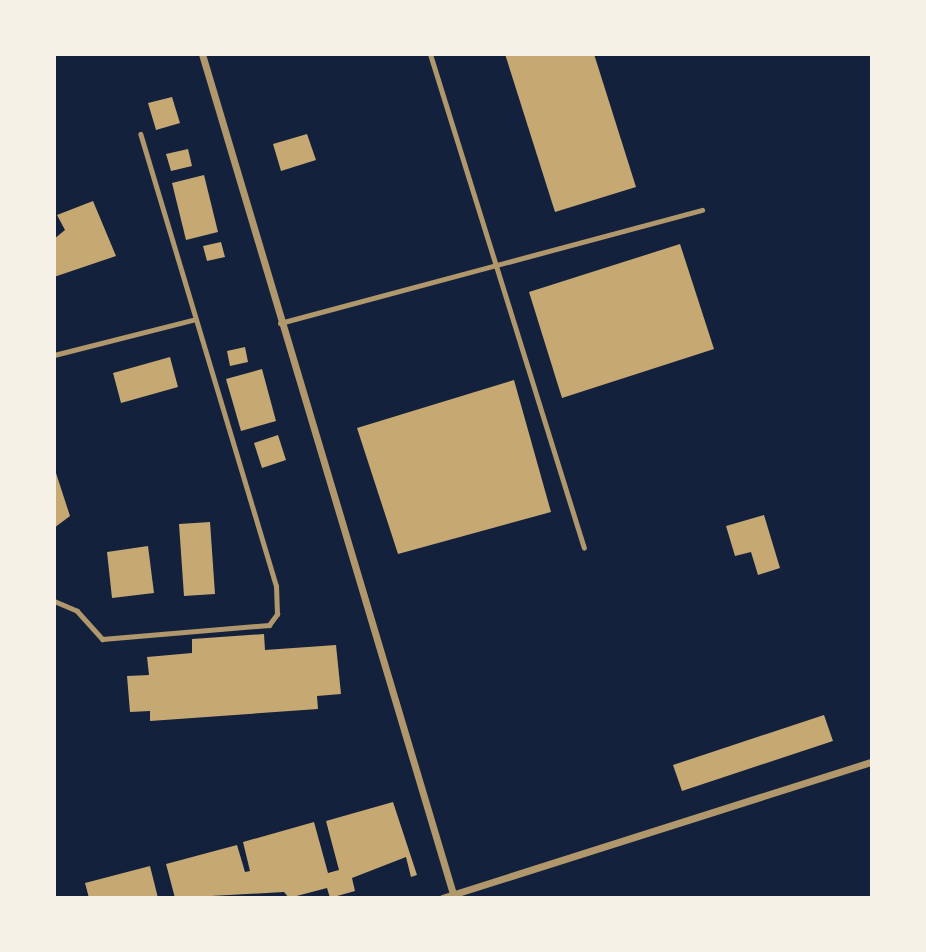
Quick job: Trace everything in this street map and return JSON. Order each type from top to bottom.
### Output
[{"type":"street","points":[[202,54],[279,323],[453,894]]},
{"type":"street","points":[[442,898],[872,762]]},
{"type":"lane","points":[[430,54],[584,548]]},
{"type":"lane","points":[[54,601],[77,611],[102,639],[269,625],[276,614],[276,586],[140,134]]},
{"type":"lane","points":[[279,323],[702,211]]},
{"type":"lane","points":[[54,355],[196,319]]},
{"type":"building","points":[[505,54],[594,54],[636,187],[555,212]]},
{"type":"building","points":[[172,97],[180,123],[156,130],[148,103]]},
{"type":"building","points":[[307,134],[316,160],[281,171],[273,144]]},
{"type":"building","points":[[188,149],[192,166],[171,171],[166,154]]},
{"type":"building","points":[[204,175],[218,232],[186,240],[172,183]]},
{"type":"building","points":[[93,201],[116,256],[54,277],[54,239],[65,230],[57,215]]},
{"type":"building","points":[[221,242],[225,257],[207,261],[203,246]]},
{"type":"building","points":[[680,244],[714,349],[562,398],[529,292]]},
{"type":"building","points":[[245,347],[248,362],[230,366],[227,351]]},
{"type":"building","points":[[170,357],[178,387],[121,403],[113,373]]},
{"type":"building","points":[[262,369],[276,421],[241,431],[226,379]]},
{"type":"building","points":[[514,380],[551,512],[398,554],[357,428]]},
{"type":"building","points":[[278,435],[286,460],[262,468],[254,443]]},
{"type":"building","points":[[56,473],[70,516],[54,528],[54,474]]},
{"type":"building","points":[[764,515],[780,568],[758,575],[751,552],[735,556],[726,526]]},
{"type":"building","points":[[210,522],[215,594],[184,596],[179,524]]},
{"type":"building","points":[[148,546],[154,593],[112,598],[107,552]]},
{"type":"building","points":[[264,634],[265,650],[336,645],[341,694],[317,696],[318,709],[150,721],[150,711],[130,712],[127,676],[149,675],[147,657],[192,653],[192,639]]},
{"type":"building","points":[[824,715],[833,741],[682,791],[673,765]]},
{"type":"building","points":[[393,802],[417,875],[411,877],[406,857],[352,878],[355,891],[330,898],[327,888],[289,898],[284,892],[175,898],[166,864],[237,845],[245,872],[250,871],[243,842],[314,822],[328,873],[339,870],[326,821]]},
{"type":"building","points":[[150,866],[158,898],[89,898],[85,883]]}]
